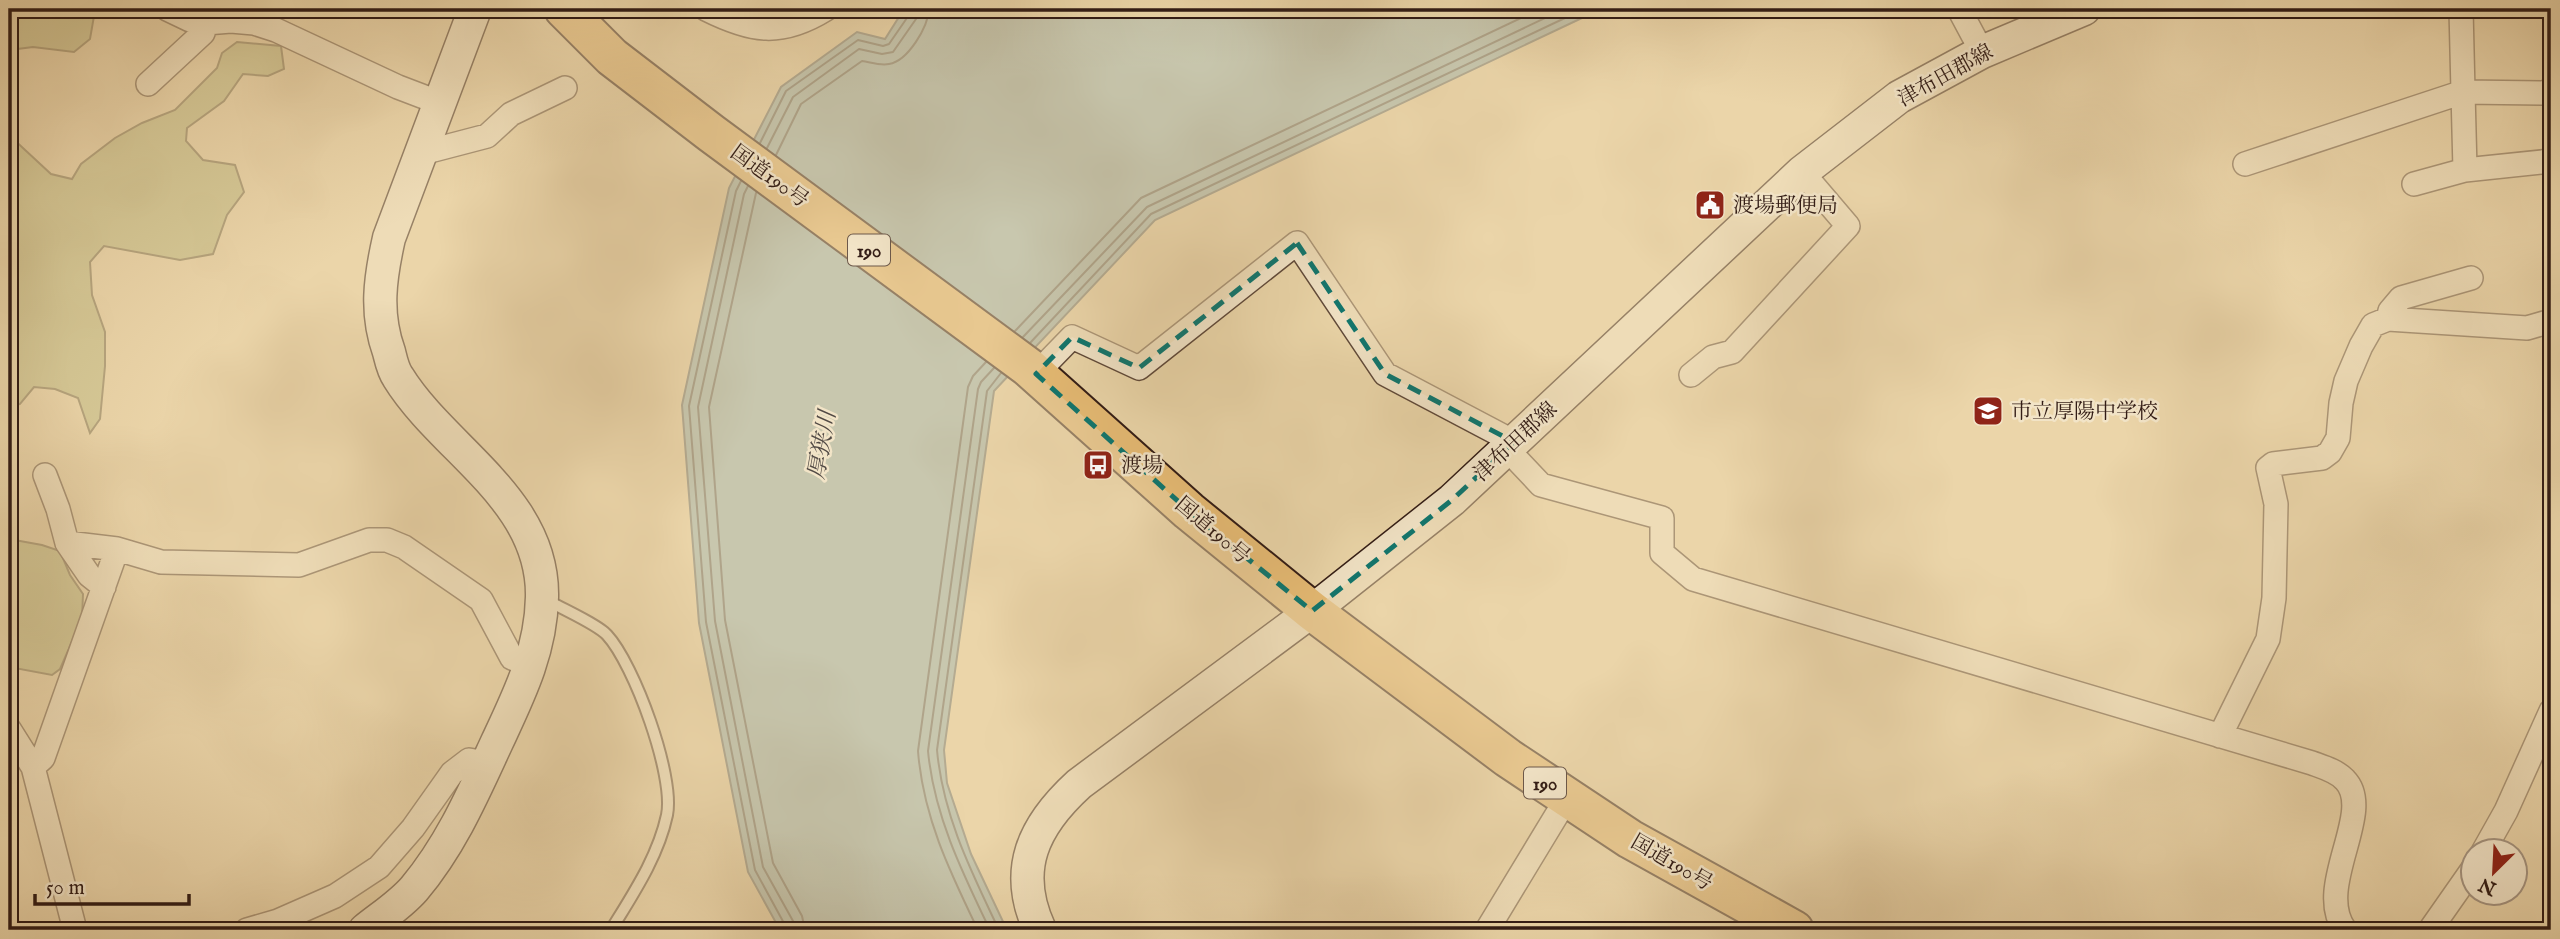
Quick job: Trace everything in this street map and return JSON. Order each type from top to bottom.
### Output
[{"type":"highway","name":"国道190号","points":[[564,9],[612,57],[1032,370],[1189,511],[1312,611],[1508,758],[1630,839],[1794,930]]},
{"type":"main road","points":[[365,930],[412,891],[449,842],[531,666],[537,647],[542,597],[539,570],[526,530],[481,469],[417,404],[396,375],[384,340],[379,307],[380,275],[389,238],[475,9]]},
{"type":"main road","name":"津布田郡線","points":[[1040,930],[1031,912],[1026,887],[1029,854],[1057,804],[1119,753],[1312,611],[1452,500],[1802,172],[1899,97],[1982,52],[2084,9]]},
{"type":"street","points":[[167,9],[190,20],[206,23],[242,22],[276,30],[398,87],[440,103]]},
{"type":"street","points":[[706,9],[733,23],[765,29],[804,22],[826,9]]},
{"type":"street","points":[[1959,9],[1982,52]]},
{"type":"street","points":[[2461,9],[2465,170]]},
{"type":"street","points":[[148,84],[203,33],[206,23]]},
{"type":"street","points":[[422,153],[487,136],[511,114],[565,88]]},
{"type":"street","points":[[2245,164],[2463,92],[2551,93]]},
{"type":"street","points":[[2414,184],[2465,170],[2551,161]]},
{"type":"street","points":[[1691,374],[1713,357],[1732,352],[1848,226],[1802,172]]},
{"type":"street","points":[[1032,370],[1072,337],[1139,368],[1297,243],[1384,374],[1511,446],[1541,485],[1662,518],[1662,553],[1693,579],[2220,736],[2330,770],[2344,779],[2352,790],[2354,808],[2334,895],[2336,915],[2345,930]]},
{"type":"street","points":[[2388,319],[2390,311],[2401,298],[2471,278]]},
{"type":"street","points":[[2220,736],[2268,639],[2274,598],[2276,504],[2269,468],[2273,464],[2322,458],[2330,452],[2338,438],[2346,381],[2373,325],[2388,319],[2527,328],[2551,321]]},
{"type":"street","points":[[45,475],[67,543],[89,575],[104,587]]},
{"type":"street","points":[[67,543],[117,549],[161,562],[299,565],[369,540],[387,540],[404,547],[481,600],[512,658],[531,666]]},
{"type":"street","points":[[33,767],[43,758],[117,549]]},
{"type":"street","points":[[2491,838],[2506,811],[2551,710]]},
{"type":"street","points":[[9,729],[33,767],[75,930]]},
{"type":"street","points":[[247,930],[278,921],[335,896],[379,867],[413,828],[452,773],[469,760],[487,762]]},
{"type":"street","points":[[1487,930],[1567,798]]},
{"type":"street","points":[[2430,930],[2458,891]]},
{"type":"lane","points":[[542,597],[606,634],[625,661],[654,732],[666,779],[668,812],[658,849],[611,930]]},
{"type":"highlighted area","points":[[1297,243],[1385,374],[1514,442],[1452,500],[1312,611],[1189,511],[1036,374],[1072,337],[1139,368]]},
{"type":"shaded area","points":[[9,9],[105,9],[94,16],[90,39],[74,52],[33,47],[9,50]]},
{"type":"shaded area","points":[[237,42],[281,46],[284,69],[268,76],[243,74],[224,101],[187,128],[186,141],[203,160],[235,165],[244,192],[227,215],[213,254],[180,260],[104,246],[90,262],[92,295],[105,332],[100,419],[90,433],[78,398],[55,389],[34,387],[20,404],[9,408],[9,135],[51,174],[72,179],[81,164],[115,138],[142,123],[175,110],[217,68],[222,53]]},
{"type":"shaded area","points":[[9,539],[60,551],[70,575],[83,594],[82,619],[60,669],[52,675],[9,667]]},
{"type":"water","name":"厚狭川","points":[[904,9],[1601,9],[1155,220],[994,391],[944,750],[947,783],[971,854],[1007,930],[780,930],[748,872],[699,623],[682,405],[729,188],[781,87],[857,32],[885,39]]},
{"type":"place","name":"渡場郵便局","points":[[1710,205]]},
{"type":"place","name":"市立厚陽中学校","points":[[1988,411]]},
{"type":"place","name":"渡場","points":[[1098,465]]}]
